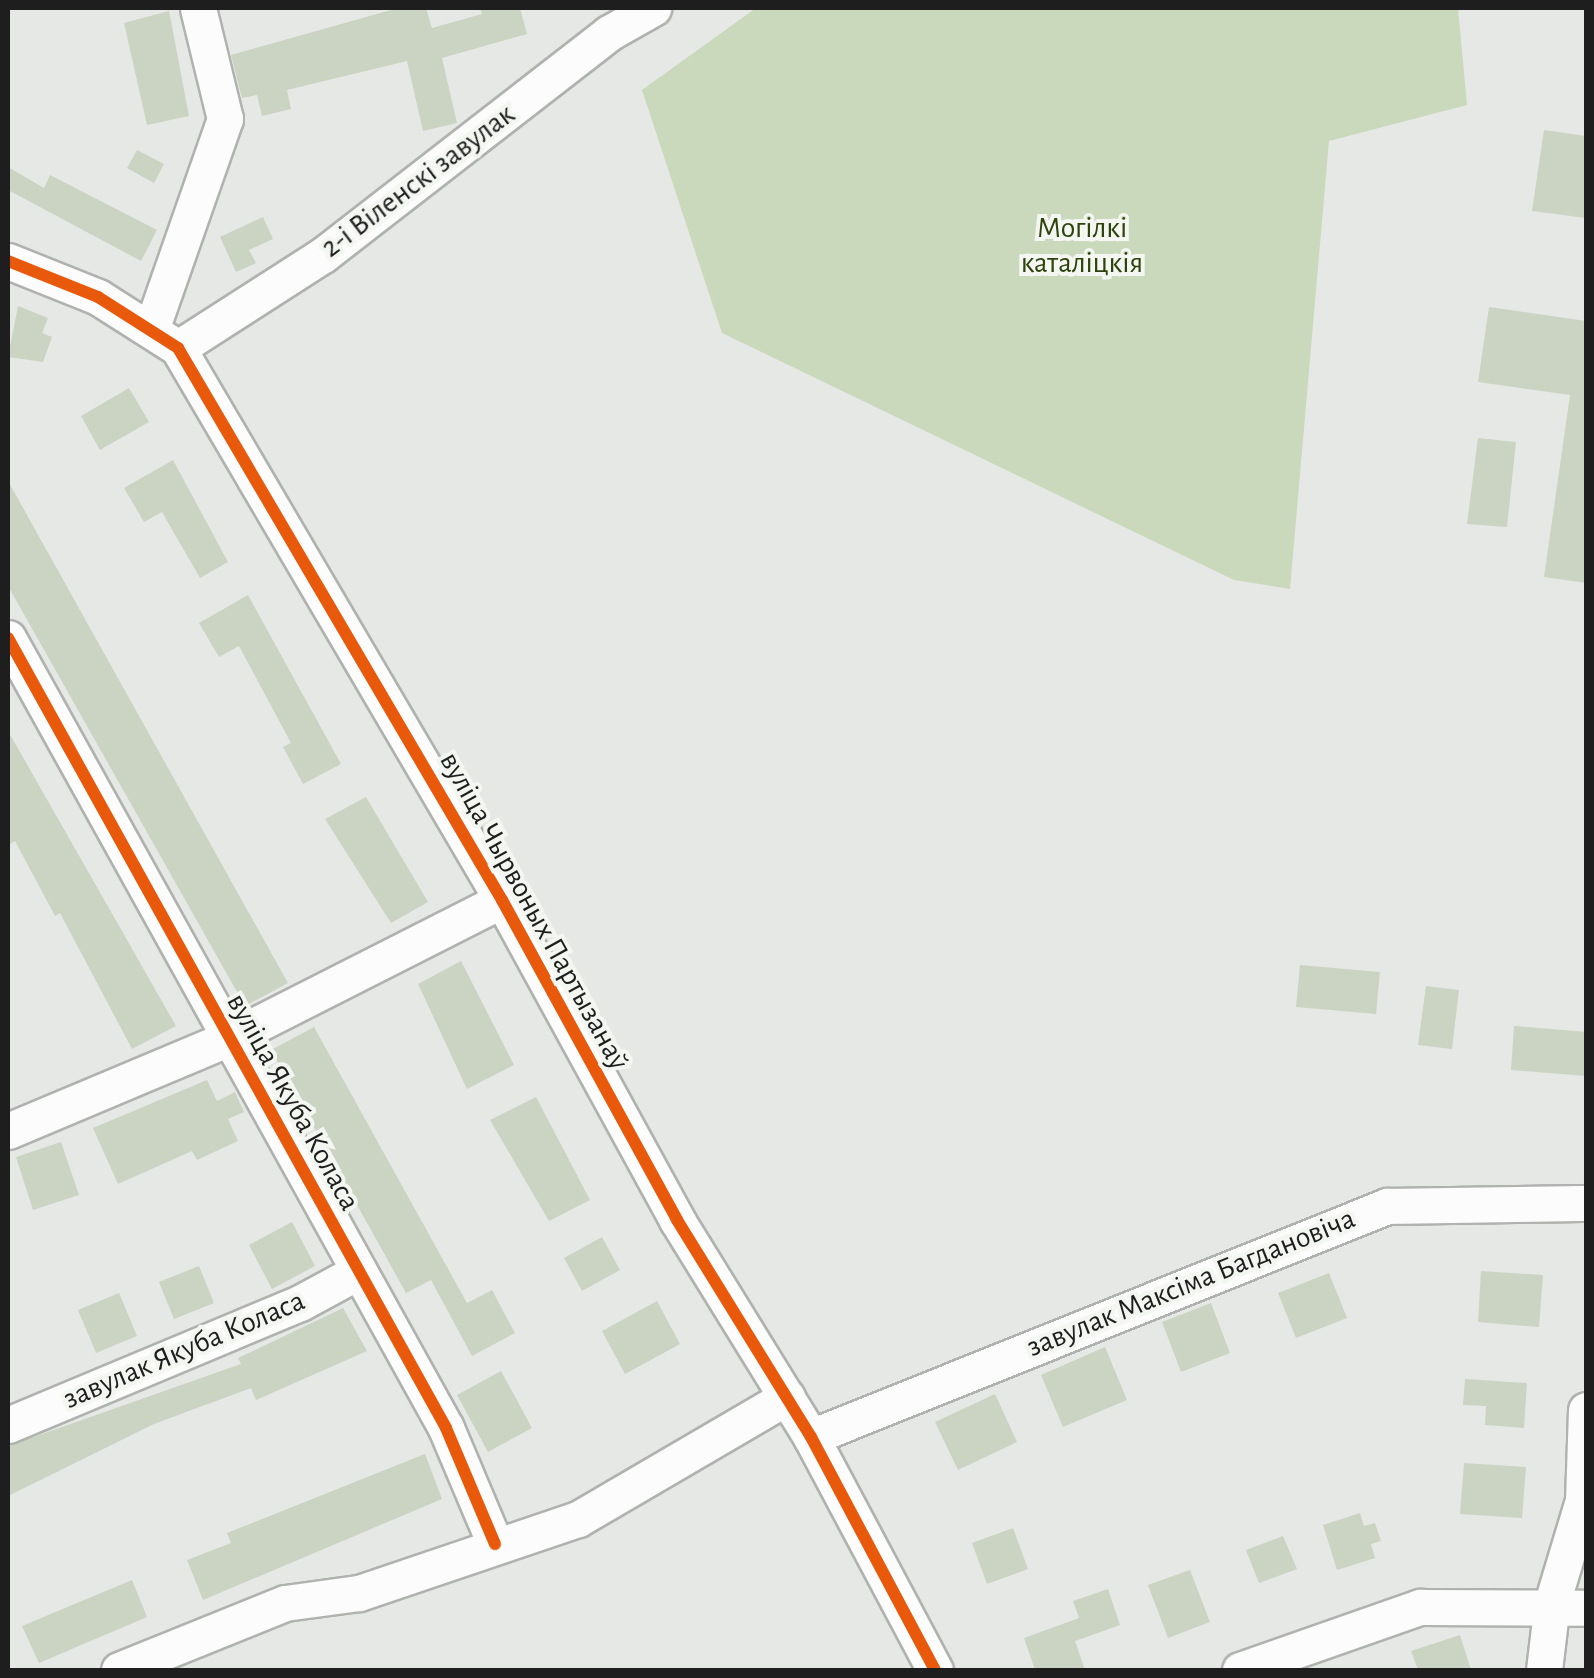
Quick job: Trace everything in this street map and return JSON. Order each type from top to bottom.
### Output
[{"type":"street","points":[[165,339],[224,119],[198,8]]},
{"type":"street","name":"2-і Віленскі завулак","points":[[165,339],[323,255],[609,33],[653,8]]},
{"type":"street","name":"вуліца Чырвоных Партызанаў","points":[[8,261],[98,297],[165,339],[502,900],[677,1220],[811,1438],[935,1670]]},
{"type":"street","name":"вуліца Якуба Коласа","points":[[8,638],[196,982],[234,1036],[478,1491],[495,1544]]},
{"type":"street","points":[[8,1131],[234,1036],[502,900]]},
{"type":"street","name":"завулак Максіма Багдановіча","points":[[811,1438],[1387,1206],[1586,1203]]},
{"type":"street","name":"завулак Якуба Коласа","points":[[8,1424],[300,1303],[359,1270]]},
{"type":"street","points":[[119,1670],[286,1603],[359,1594],[495,1544],[578,1519],[787,1397]]},
{"type":"street","points":[[1544,1670],[1569,1605],[1583,1500],[1586,1410]]},
{"type":"street","points":[[1240,1670],[1420,1606],[1569,1605]]},
{"type":"green space","name":"Могілкі каталіцкія","points":[[756,8],[1458,8],[1467,105],[1329,141],[1290,589],[1234,580],[722,333],[642,90]]},
{"type":"building","points":[[398,8],[426,8],[432,28],[482,14],[480,8],[520,8],[527,34],[442,58],[457,123],[423,131],[407,61],[287,90],[291,109],[262,116],[257,95],[242,98],[231,55]]},
{"type":"building","points":[[169,11],[189,116],[147,125],[124,23]]},
{"type":"building","points":[[1544,130],[1586,136],[1586,218],[1532,211]]},
{"type":"building","points":[[137,150],[164,164],[154,183],[127,168]]},
{"type":"building","points":[[8,167],[44,188],[50,175],[157,230],[141,261],[8,190]]},
{"type":"building","points":[[263,217],[273,239],[249,250],[256,263],[236,272],[220,237]]},
{"type":"building","points":[[18,306],[48,318],[42,333],[52,337],[43,362],[8,357]]},
{"type":"building","points":[[1489,307],[1586,321],[1586,583],[1544,577],[1570,395],[1478,382]]},
{"type":"building","points":[[129,388],[149,422],[100,450],[81,416]]},
{"type":"building","points":[[1478,438],[1516,442],[1507,527],[1467,524]]},
{"type":"building","points":[[173,460],[228,562],[200,578],[162,512],[144,522],[124,488]]},
{"type":"building","points":[[8,481],[288,983],[245,1006],[8,586]]},
{"type":"building","points":[[248,595],[341,764],[303,784],[283,747],[291,743],[239,646],[219,657],[199,623]]},
{"type":"building","points":[[8,731],[176,1026],[132,1049],[60,913],[55,916],[15,841],[8,845]]},
{"type":"building","points":[[366,797],[428,902],[391,923],[325,819]]},
{"type":"building","points":[[461,961],[514,1065],[467,1089],[418,984]]},
{"type":"building","points":[[1300,965],[1380,972],[1376,1014],[1296,1007]]},
{"type":"building","points":[[1426,986],[1459,990],[1452,1049],[1418,1045]]},
{"type":"building","points":[[1514,1026],[1586,1032],[1586,1076],[1511,1070]]},
{"type":"building","points":[[314,1027],[467,1303],[492,1290],[515,1333],[472,1356],[431,1280],[406,1293],[271,1050]]},
{"type":"building","points":[[207,1080],[217,1101],[235,1092],[244,1112],[228,1119],[238,1141],[197,1160],[192,1151],[118,1184],[93,1128]]},
{"type":"building","points":[[536,1097],[590,1200],[549,1221],[490,1120]]},
{"type":"building","points":[[61,1142],[79,1195],[33,1210],[16,1157]]},
{"type":"building","points":[[292,1222],[315,1266],[272,1289],[249,1245]]},
{"type":"building","points":[[602,1237],[620,1270],[582,1291],[564,1258]]},
{"type":"building","points":[[199,1266],[214,1303],[174,1319],[159,1282]]},
{"type":"building","points":[[1481,1271],[1543,1275],[1539,1327],[1478,1322]]},
{"type":"building","points":[[1329,1273],[1347,1318],[1296,1338],[1278,1293]]},
{"type":"building","points":[[119,1293],[137,1336],[96,1353],[78,1310]]},
{"type":"building","points":[[657,1301],[680,1344],[625,1374],[602,1331]]},
{"type":"building","points":[[1211,1303],[1230,1353],[1181,1372],[1162,1322]]},
{"type":"building","points":[[343,1308],[367,1351],[256,1400],[251,1388],[154,1424],[8,1496],[8,1446],[241,1364],[238,1358]]},
{"type":"building","points":[[1105,1347],[1127,1400],[1063,1427],[1041,1375]]},
{"type":"building","points":[[501,1371],[532,1428],[488,1452],[457,1395]]},
{"type":"building","points":[[1465,1379],[1527,1383],[1524,1428],[1485,1425],[1486,1406],[1463,1405]]},
{"type":"building","points":[[995,1394],[1017,1442],[958,1470],[935,1422]]},
{"type":"building","points":[[425,1454],[442,1499],[203,1600],[187,1560],[231,1543],[227,1533]]},
{"type":"building","points":[[1464,1463],[1526,1467],[1522,1518],[1460,1514]]},
{"type":"building","points":[[1360,1513],[1364,1526],[1375,1523],[1381,1541],[1371,1544],[1375,1558],[1337,1570],[1323,1525]]},
{"type":"building","points":[[1013,1528],[1028,1569],[987,1584],[972,1543]]},
{"type":"building","points":[[1283,1536],[1297,1569],[1259,1583],[1246,1550]]},
{"type":"building","points":[[1190,1570],[1210,1622],[1168,1638],[1148,1585]]},
{"type":"building","points":[[132,1580],[147,1617],[39,1663],[22,1626]]},
{"type":"building","points":[[1108,1589],[1120,1625],[1075,1641],[1085,1670],[1035,1670],[1024,1638],[1079,1618],[1073,1601]]},
{"type":"building","points":[[1460,1635],[1471,1670],[1418,1670],[1411,1651]]},
{"type":"cycle path","points":[[8,261],[98,297],[178,348],[502,900],[677,1220],[811,1437],[935,1670]]},
{"type":"cycle path","points":[[8,638],[446,1428],[495,1544]]}]
